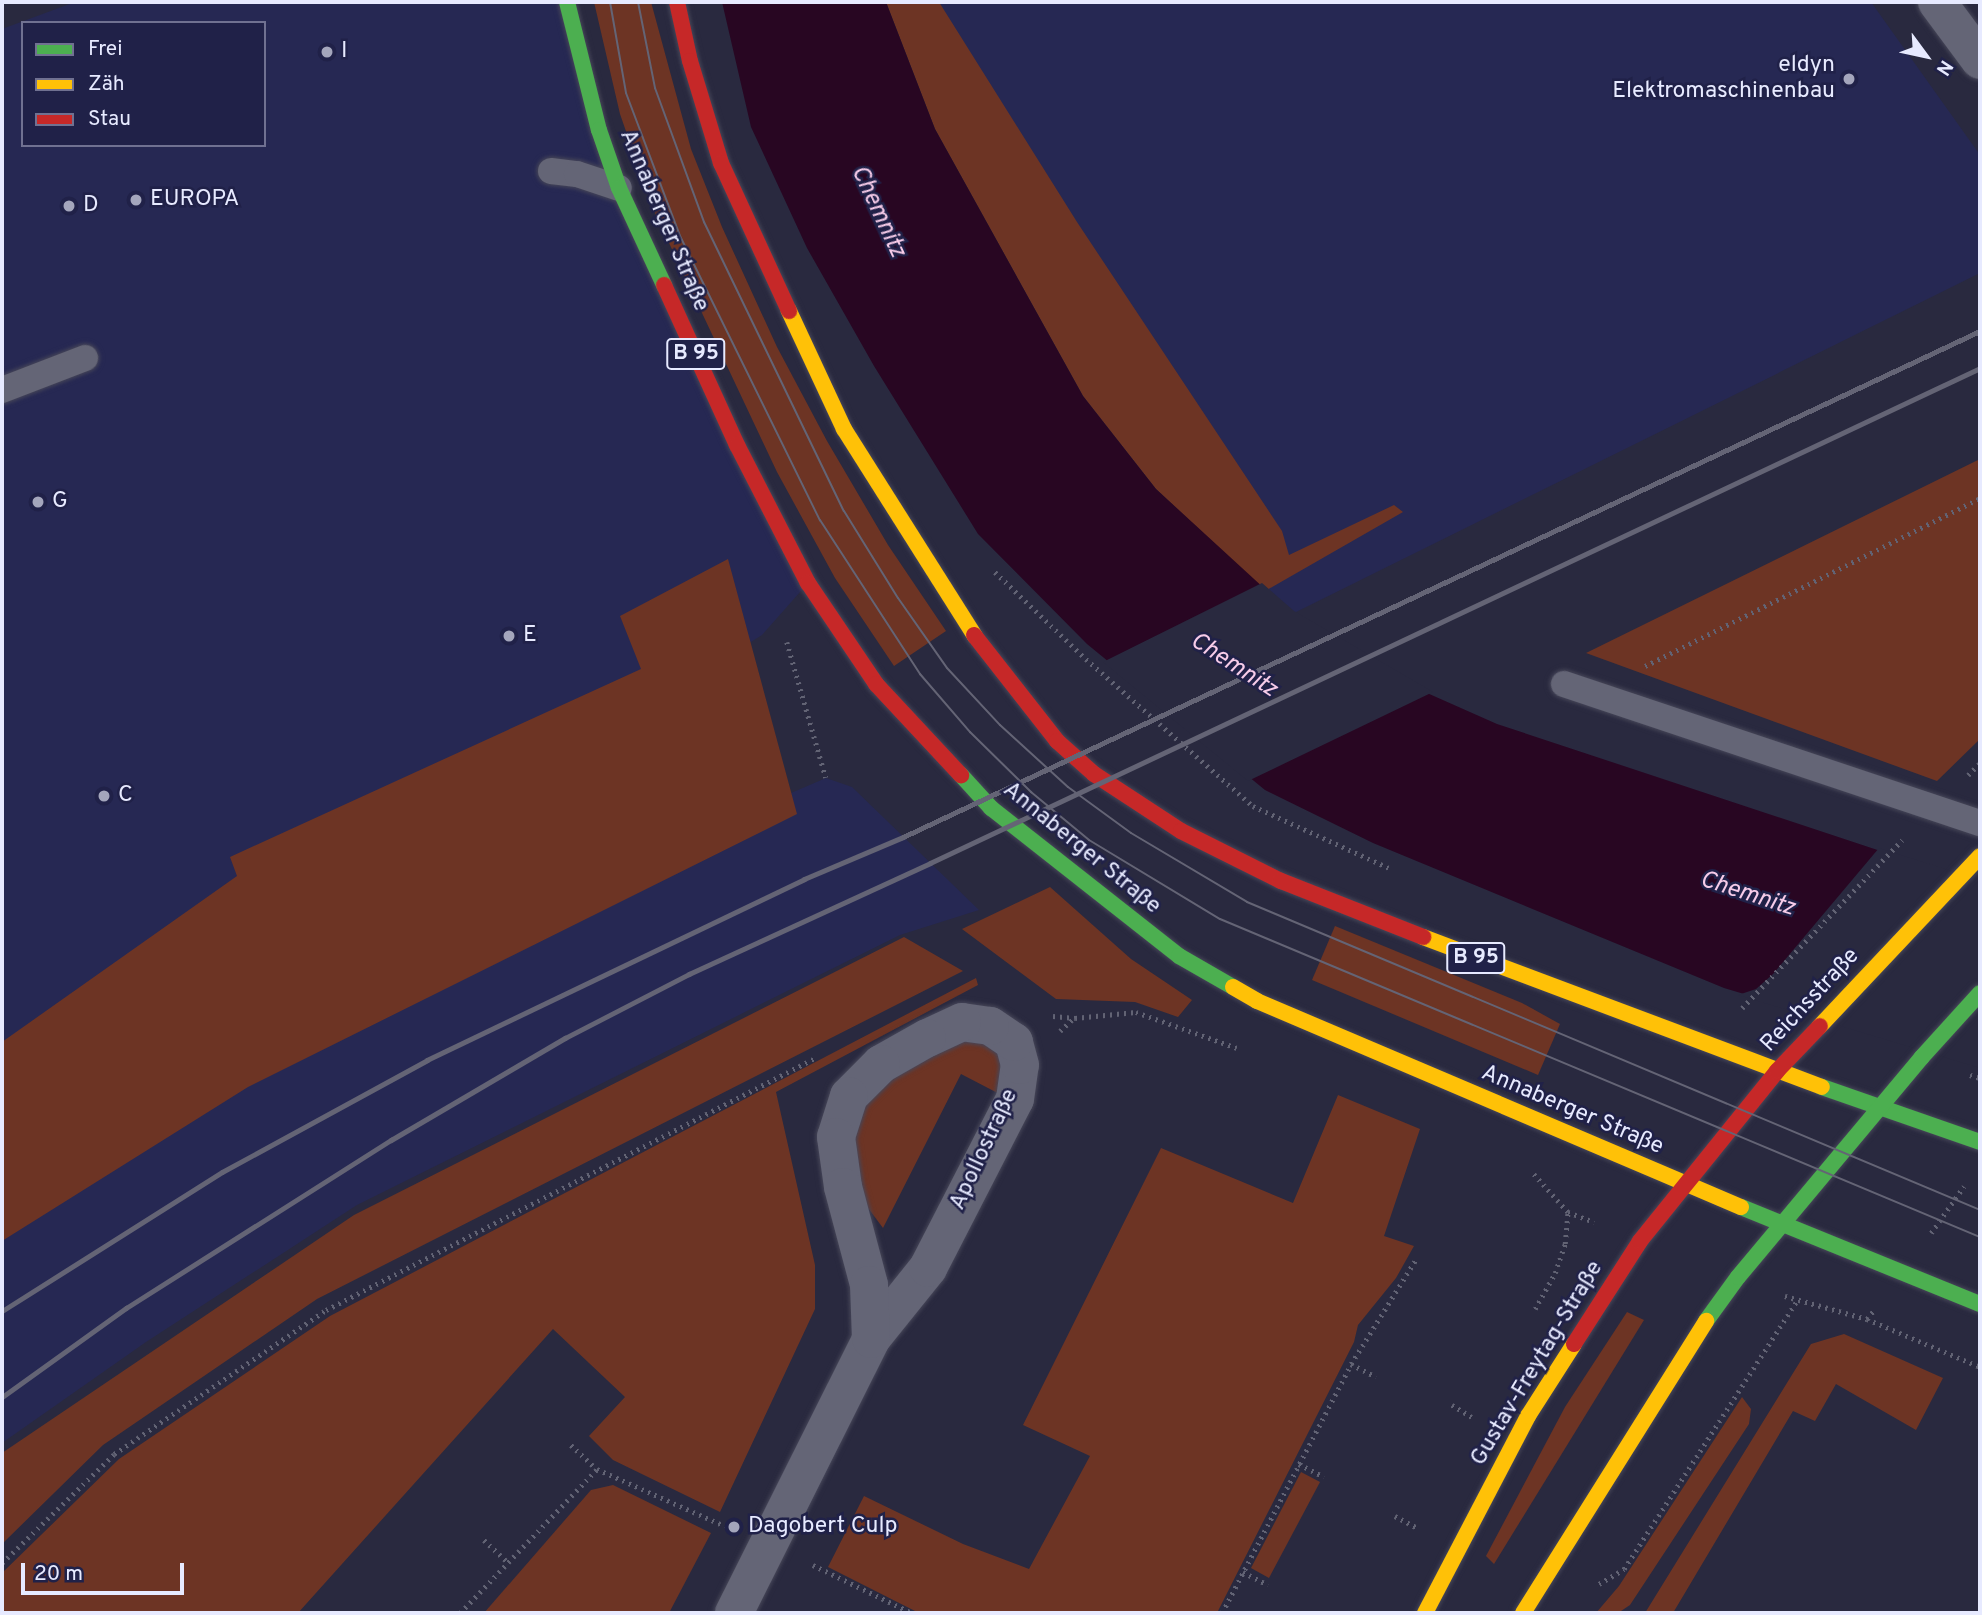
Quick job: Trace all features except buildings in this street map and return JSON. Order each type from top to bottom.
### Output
[{"type":"main road","name":"Annaberger Straße","points":[[567,2],[599,130],[619,188],[737,445],[808,583],[876,684],[990,808],[1180,956],[1258,1001],[1684,1184],[1980,1304]]},
{"type":"main road","name":"B 95","points":[[677,2],[690,61],[721,163],[844,429],[982,647],[1057,741],[1094,774],[1181,831],[1281,880],[1463,953],[1777,1071],[1980,1142]]},
{"type":"main road","name":"Reichsstraße","points":[[1684,1184],[1777,1071],[1980,856]]},
{"type":"main road","points":[[1523,1613],[1692,1341],[1738,1277],[1880,1106],[1980,993]]},
{"type":"main road","name":"Gustav-Freytag-Straße","points":[[1425,1613],[1528,1416],[1640,1241],[1684,1184]]},
{"type":"street","points":[[1937,2],[1980,60]]},
{"type":"street","name":"Apollostraße","points":[[734,1613],[770,1546],[871,1339],[929,1268],[1015,1099],[1020,1065],[1014,1042],[990,1026],[962,1022],[927,1038],[881,1065],[849,1096],[836,1137],[843,1187],[869,1285],[871,1339]]},
{"type":"lane","points":[[551,171],[577,174],[619,188]]},
{"type":"lane","points":[[2,390],[85,358]]},
{"type":"lane","points":[[1564,684],[1980,823]]},
{"type":"path","points":[[1591,693],[1980,498]]},
{"type":"path","points":[[989,566],[1086,659],[1253,806],[1400,873]]},
{"type":"path","points":[[1752,1000],[1907,835]]},
{"type":"path","points":[[1050,1016],[1075,1018],[1136,1012],[1239,1049]]},
{"type":"path","points":[[2,1563],[114,1454],[326,1310],[803,1065]]},
{"type":"path","points":[[1222,1613],[1351,1364],[1416,1259]]},
{"type":"path","points":[[1592,1588],[1624,1569],[1797,1301]]},
{"type":"path","points":[[1867,1319],[1980,1367]]},
{"type":"path","points":[[1351,1364],[1376,1377]]},
{"type":"path","points":[[1452,1405],[1476,1419]]},
{"type":"path","points":[[571,1445],[597,1469],[912,1613]]},
{"type":"path","points":[[1299,1464],[1324,1477]]},
{"type":"path","points":[[460,1613],[597,1469]]},
{"type":"path","points":[[1395,1516],[1418,1528]]},
{"type":"path","points":[[484,1540],[509,1562]]},
{"type":"path","points":[[1243,1572],[1268,1585]]},
{"type":"shaded area","points":[[75,2],[567,2],[599,130],[808,583],[762,635],[2,1112],[2,29],[21,22],[21,147],[266,147],[266,21],[24,21]]},
{"type":"shaded area","points":[[594,2],[651,2],[691,149],[722,227],[777,347],[827,441],[888,545],[946,631],[894,666],[835,578],[777,472],[653,209],[620,114]]},
{"type":"shaded area","points":[[886,2],[1871,2],[1980,155],[1980,273],[1292,614],[1234,563]]},
{"type":"shaded area","points":[[886,2],[939,2],[1077,222],[1282,531],[1289,555],[1394,505],[1403,512],[1265,591],[1156,489],[1083,396],[935,129]]},
{"type":"shaded area","points":[[1980,459],[1980,739],[1937,781],[1586,653]]},
{"type":"shaded area","points":[[728,559],[797,814],[248,1087],[2,1241],[2,1042],[237,876],[230,857],[641,669],[620,616]]},
{"type":"shaded area","points":[[826,778],[852,787],[979,910],[900,935],[357,1205],[146,1342],[2,1443],[2,1228],[248,1077],[791,793]]},
{"type":"shaded area","points":[[1050,887],[1131,959],[1192,1000],[1178,1017],[1135,1002],[1056,999],[962,929]]},
{"type":"shaded area","points":[[1335,926],[1522,1003],[1560,1024],[1538,1075],[1312,980]]},
{"type":"shaded area","points":[[904,937],[963,971],[317,1299],[103,1445],[2,1544],[2,1453],[354,1215]]},
{"type":"shaded area","points":[[976,978],[978,985],[776,1092],[815,1265],[815,1309],[720,1512],[613,1460],[589,1436],[625,1397],[553,1329],[298,1613],[2,1613],[2,1573],[119,1459],[330,1316]]},
{"type":"shaded area","points":[[968,1034],[1003,1057],[1013,1101],[961,1074],[883,1228],[850,1184],[859,1103],[886,1072]]},
{"type":"shaded area","points":[[1338,1095],[1420,1129],[1384,1236],[1414,1246],[1396,1278],[1358,1325],[1354,1342],[1217,1613],[919,1613],[828,1567],[864,1496],[963,1544],[1029,1569],[1090,1456],[1023,1425],[1161,1148],[1293,1203]]},
{"type":"shaded area","points":[[1627,1312],[1644,1320],[1494,1564],[1486,1556],[1565,1407]]},
{"type":"shaded area","points":[[1844,1334],[1943,1378],[1916,1430],[1836,1384],[1815,1421],[1793,1411],[1673,1613],[1645,1613],[1811,1344]]},
{"type":"shaded area","points":[[1742,1397],[1751,1409],[1749,1424],[1630,1605],[1618,1613],[1596,1613],[1619,1586]]},
{"type":"shaded area","points":[[1301,1472],[1320,1482],[1269,1578],[1251,1568]]},
{"type":"shaded area","points":[[613,1485],[711,1533],[669,1613],[484,1613],[591,1490]]},
{"type":"water","name":"Chemnitz","points":[[722,2],[886,2],[935,129],[1083,396],[1156,489],[1292,614],[1418,689],[1497,724],[1980,884],[1980,1065],[1724,988],[1373,843],[1265,790],[1087,644],[978,534],[874,366],[807,248],[751,127]]},
{"type":"pier","points":[[1262,583],[1294,611],[1433,692],[1248,781],[1103,662]]},
{"type":"pier","points":[[1879,848],[1980,880],[1980,1068],[1738,995],[1756,989],[1773,974]]},
{"type":"tram line","points":[[610,2],[626,93],[680,236],[820,520],[920,674],[970,732],[1031,792],[1089,840],[1220,919],[1980,1237]]},
{"type":"tram line","points":[[638,2],[655,88],[704,222],[844,511],[898,598],[947,668],[1000,725],[1068,787],[1131,833],[1247,902],[1980,1210]]},
{"type":"railway","points":[[2,1311],[222,1172],[427,1060],[804,879],[903,837],[1980,331]]},
{"type":"railway","points":[[2,1397],[126,1308],[391,1140],[565,1038],[689,974],[1980,368]]},
{"type":"traffic: fast","points":[[567,2],[599,130],[619,188],[664,285]]},
{"type":"traffic: fast","points":[[961,775],[991,808],[1179,956],[1233,987]]},
{"type":"traffic: fast","points":[[1706,1321],[1738,1277],[1922,1057],[1980,993]]},
{"type":"traffic: fast","points":[[1822,1087],[1980,1142]]},
{"type":"traffic: fast","points":[[1741,1207],[1980,1304]]},
{"type":"traffic: slow","points":[[789,311],[844,429],[974,635]]},
{"type":"traffic: slow","points":[[1820,1026],[1980,856]]},
{"type":"traffic: slow","points":[[1423,937],[1822,1087]]},
{"type":"traffic: slow","points":[[1233,987],[1257,1001],[1741,1207]]},
{"type":"traffic: slow","points":[[1523,1613],[1706,1321]]},
{"type":"traffic: slow","points":[[1425,1613],[1528,1416],[1574,1344]]},
{"type":"traffic: jam","points":[[677,2],[690,61],[721,163],[789,311]]},
{"type":"traffic: jam","points":[[664,285],[737,445],[808,583],[876,684],[961,775]]},
{"type":"traffic: jam","points":[[974,635],[1057,741],[1094,774],[1181,831],[1281,881],[1423,937]]},
{"type":"traffic: jam","points":[[1574,1344],[1640,1241],[1777,1071],[1820,1026]]},
{"type":"place","name":"I","points":[[327,52]]},
{"type":"place","name":"eldyn Elektromaschinenbau","points":[[1849,79]]},
{"type":"place","name":"EUROPA","points":[[136,200]]},
{"type":"place","name":"D","points":[[69,206]]},
{"type":"place","name":"G","points":[[38,502]]},
{"type":"place","name":"E","points":[[509,636]]},
{"type":"place","name":"C","points":[[104,796]]},
{"type":"place","name":"Dagobert Culp","points":[[734,1527]]}]
